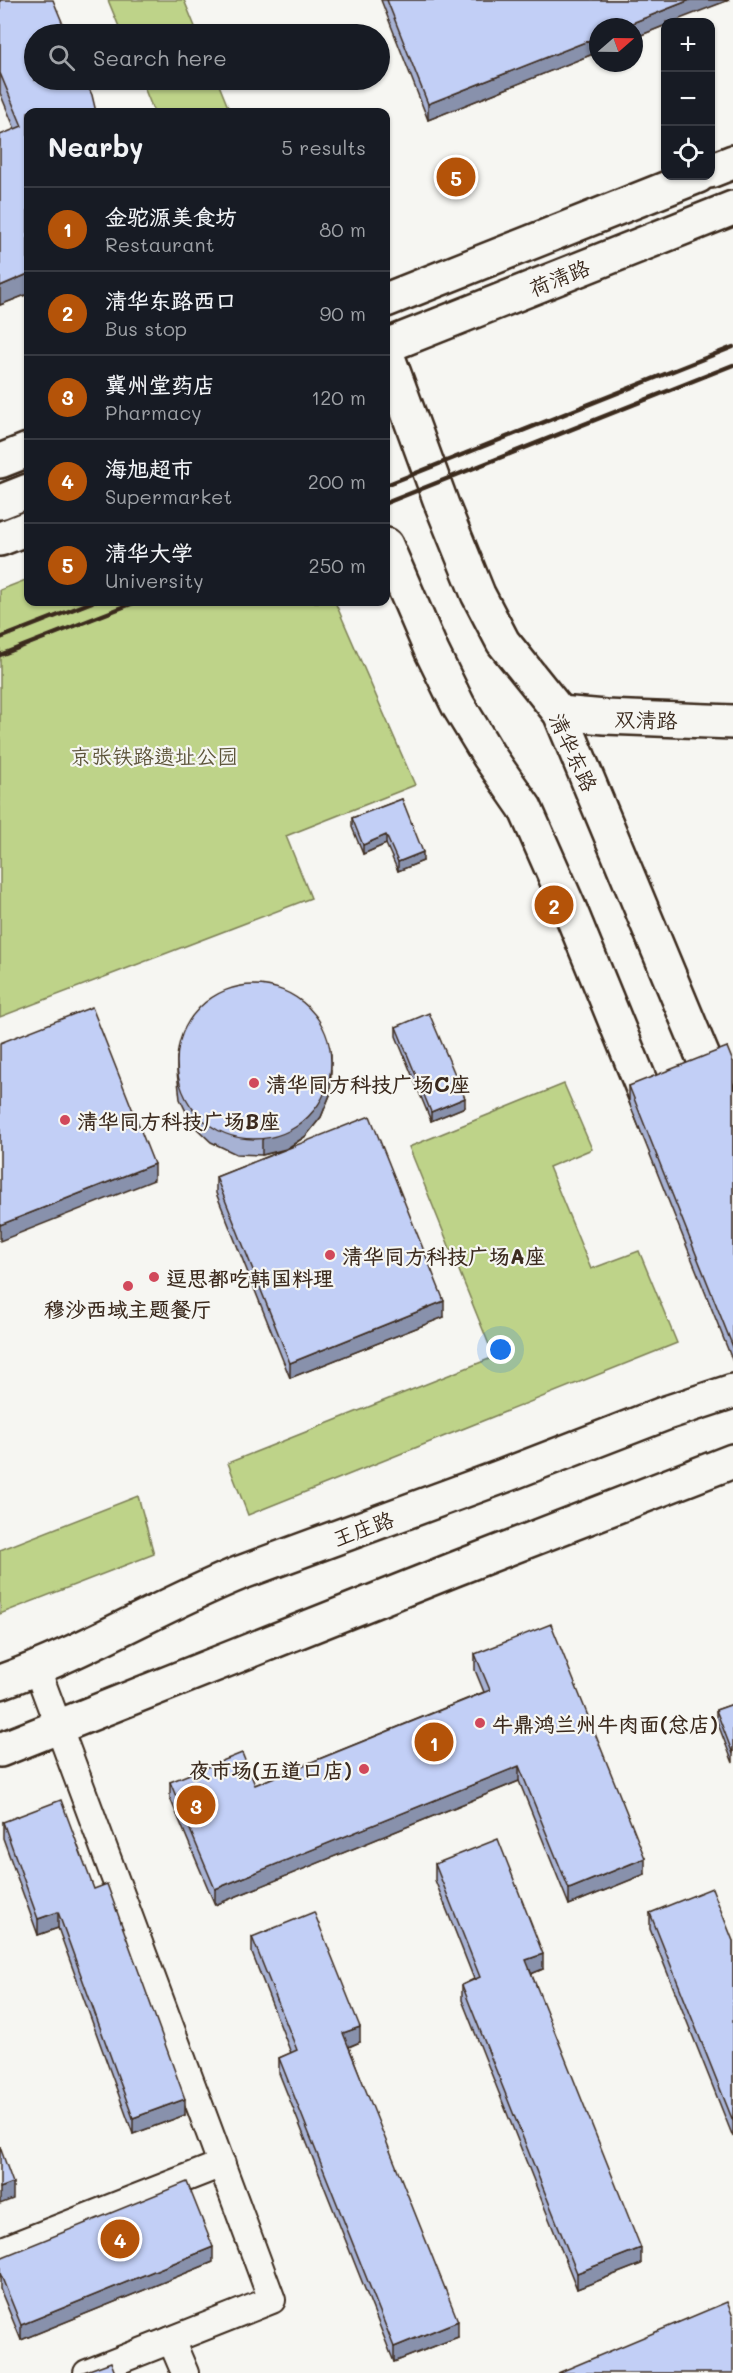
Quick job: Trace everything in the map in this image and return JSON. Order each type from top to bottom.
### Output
[{"type":"main road","points":[[715,169],[733,162]]},
{"type":"main road","name":"荷清路","points":[[390,298],[689,180]]},
{"type":"main road","name":"荷清路","points":[[390,344],[733,208]]},
{"type":"main road","name":"清华东路","points":[[390,363],[442,505],[478,594],[503,642],[560,713],[733,1129]]},
{"type":"main road","points":[[0,461],[24,452]]},
{"type":"main road","points":[[0,502],[24,493]]},
{"type":"main road","points":[[0,539],[24,530]]},
{"type":"main road","points":[[390,554],[432,652],[458,705],[489,756],[525,808],[570,910],[667,1149]]},
{"type":"main road","name":"双清路","points":[[560,713],[733,722]]},
{"type":"main road","name":"王庄路","points":[[0,1682],[37,1669],[230,1577],[666,1413],[733,1391]]},
{"type":"main road","points":[[0,1750],[733,1461]]},
{"type":"street","points":[[37,1669],[272,2300],[87,2373]]},
{"type":"street","points":[[0,2251],[222,2164]]},
{"type":"street","points":[[171,2340],[185,2373]]},
{"type":"green space","points":[[108,0],[184,0],[194,24],[118,24]]},
{"type":"green space","points":[[145,90],[221,90],[228,108],[152,108]]},
{"type":"green space","name":"京张铁路遗址公园","points":[[24,581],[24,606],[337,606],[415,785],[286,836],[311,898],[0,1017],[0,590]]},
{"type":"green space","points":[[564,1084],[592,1149],[549,1167],[591,1269],[639,1251],[677,1343],[248,1515],[228,1463],[494,1357],[409,1147]]},
{"type":"green space","points":[[138,1496],[154,1554],[0,1614],[0,1550]]},
{"type":"building","points":[[0,0],[53,0],[63,24],[24,24],[24,90],[90,90],[95,108],[24,108],[24,276],[0,286],[0,135],[22,126],[0,73]]},
{"type":"building","points":[[387,0],[690,0],[643,19],[589,18],[589,41],[428,104]]},
{"type":"building","points":[[402,799],[423,852],[398,862],[386,835],[363,845],[352,818]]},
{"type":"building","name":"清华同方科技广场C座","points":[[254,985],[283,991],[297,998],[308,1008],[318,1019],[325,1033],[331,1062],[325,1091],[318,1105],[308,1116],[297,1126],[283,1133],[254,1139],[225,1133],[211,1126],[200,1116],[190,1105],[183,1091],[177,1062],[183,1033],[190,1019],[200,1008],[211,998],[225,991]]},
{"type":"building","name":"清华同方科技广场B座","points":[[92,1007],[154,1164],[0,1225],[0,1043]]},
{"type":"building","points":[[429,1013],[465,1098],[431,1112],[396,1027]]},
{"type":"building","points":[[727,1047],[733,1062],[733,1347],[629,1086]]},
{"type":"building","name":"清华同方科技广场A座","points":[[370,1116],[444,1301],[290,1363],[216,1177]]},
{"type":"building","points":[[551,1624],[645,1858],[569,1889],[519,1766],[215,1889],[170,1782],[242,1753],[255,1785],[490,1690],[475,1654]]},
{"type":"building","points":[[733,1704],[733,1754],[716,1710]]},
{"type":"building","points":[[61,1800],[94,1889],[107,1884],[185,2099],[133,2118],[58,1912],[38,1919],[3,1822]]},
{"type":"building","points":[[498,1839],[543,1954],[526,1960],[641,2248],[577,2273],[462,1985],[480,1977],[435,1864]]},
{"type":"building","points":[[712,1888],[733,1941],[733,2121],[650,1913]]},
{"type":"building","points":[[314,1912],[360,2027],[343,2033],[458,2321],[394,2347],[279,2058],[297,2050],[252,1937]]},
{"type":"building","points":[[0,2147],[13,2183],[0,2188]]},
{"type":"building","points":[[187,2182],[213,2247],[21,2325],[0,2273],[0,2258]]},
{"type":"building","points":[[727,2302],[733,2317],[733,2373],[558,2373]]},
{"type":"building","points":[[111,2362],[115,2373],[81,2373]]},
{"type":"railway","points":[[390,483],[733,347]]},
{"type":"railway","points":[[390,501],[733,365]]},
{"type":"railway","points":[[0,638],[82,606]]},
{"type":"railway","points":[[0,655],[126,606]]},
{"type":"place","name":"清华大学","points":[[456,177]]},
{"type":"place","name":"清华东路西口","points":[[554,905]]},
{"type":"place","name":"清华同方科技广场C座","points":[[254,1083]]},
{"type":"place","name":"清华同方科技广场B座","points":[[65,1120]]},
{"type":"place","name":"清华同方科技广场A座","points":[[330,1255]]},
{"type":"place","name":"逗思都吃韩国料理","points":[[154,1277]]},
{"type":"place","name":"穆沙西域主题餐厅","points":[[128,1286]]},
{"type":"place","name":"牛鼎鸿兰州牛肉面(总店)","points":[[480,1723]]},
{"type":"place","name":"金驼源美食坊","points":[[434,1742]]},
{"type":"place","name":"夜市场(五道口店)","points":[[364,1769]]},
{"type":"place","name":"冀州堂药店","points":[[196,1805]]},
{"type":"place","name":"海旭超市","points":[[120,2239]]}]
